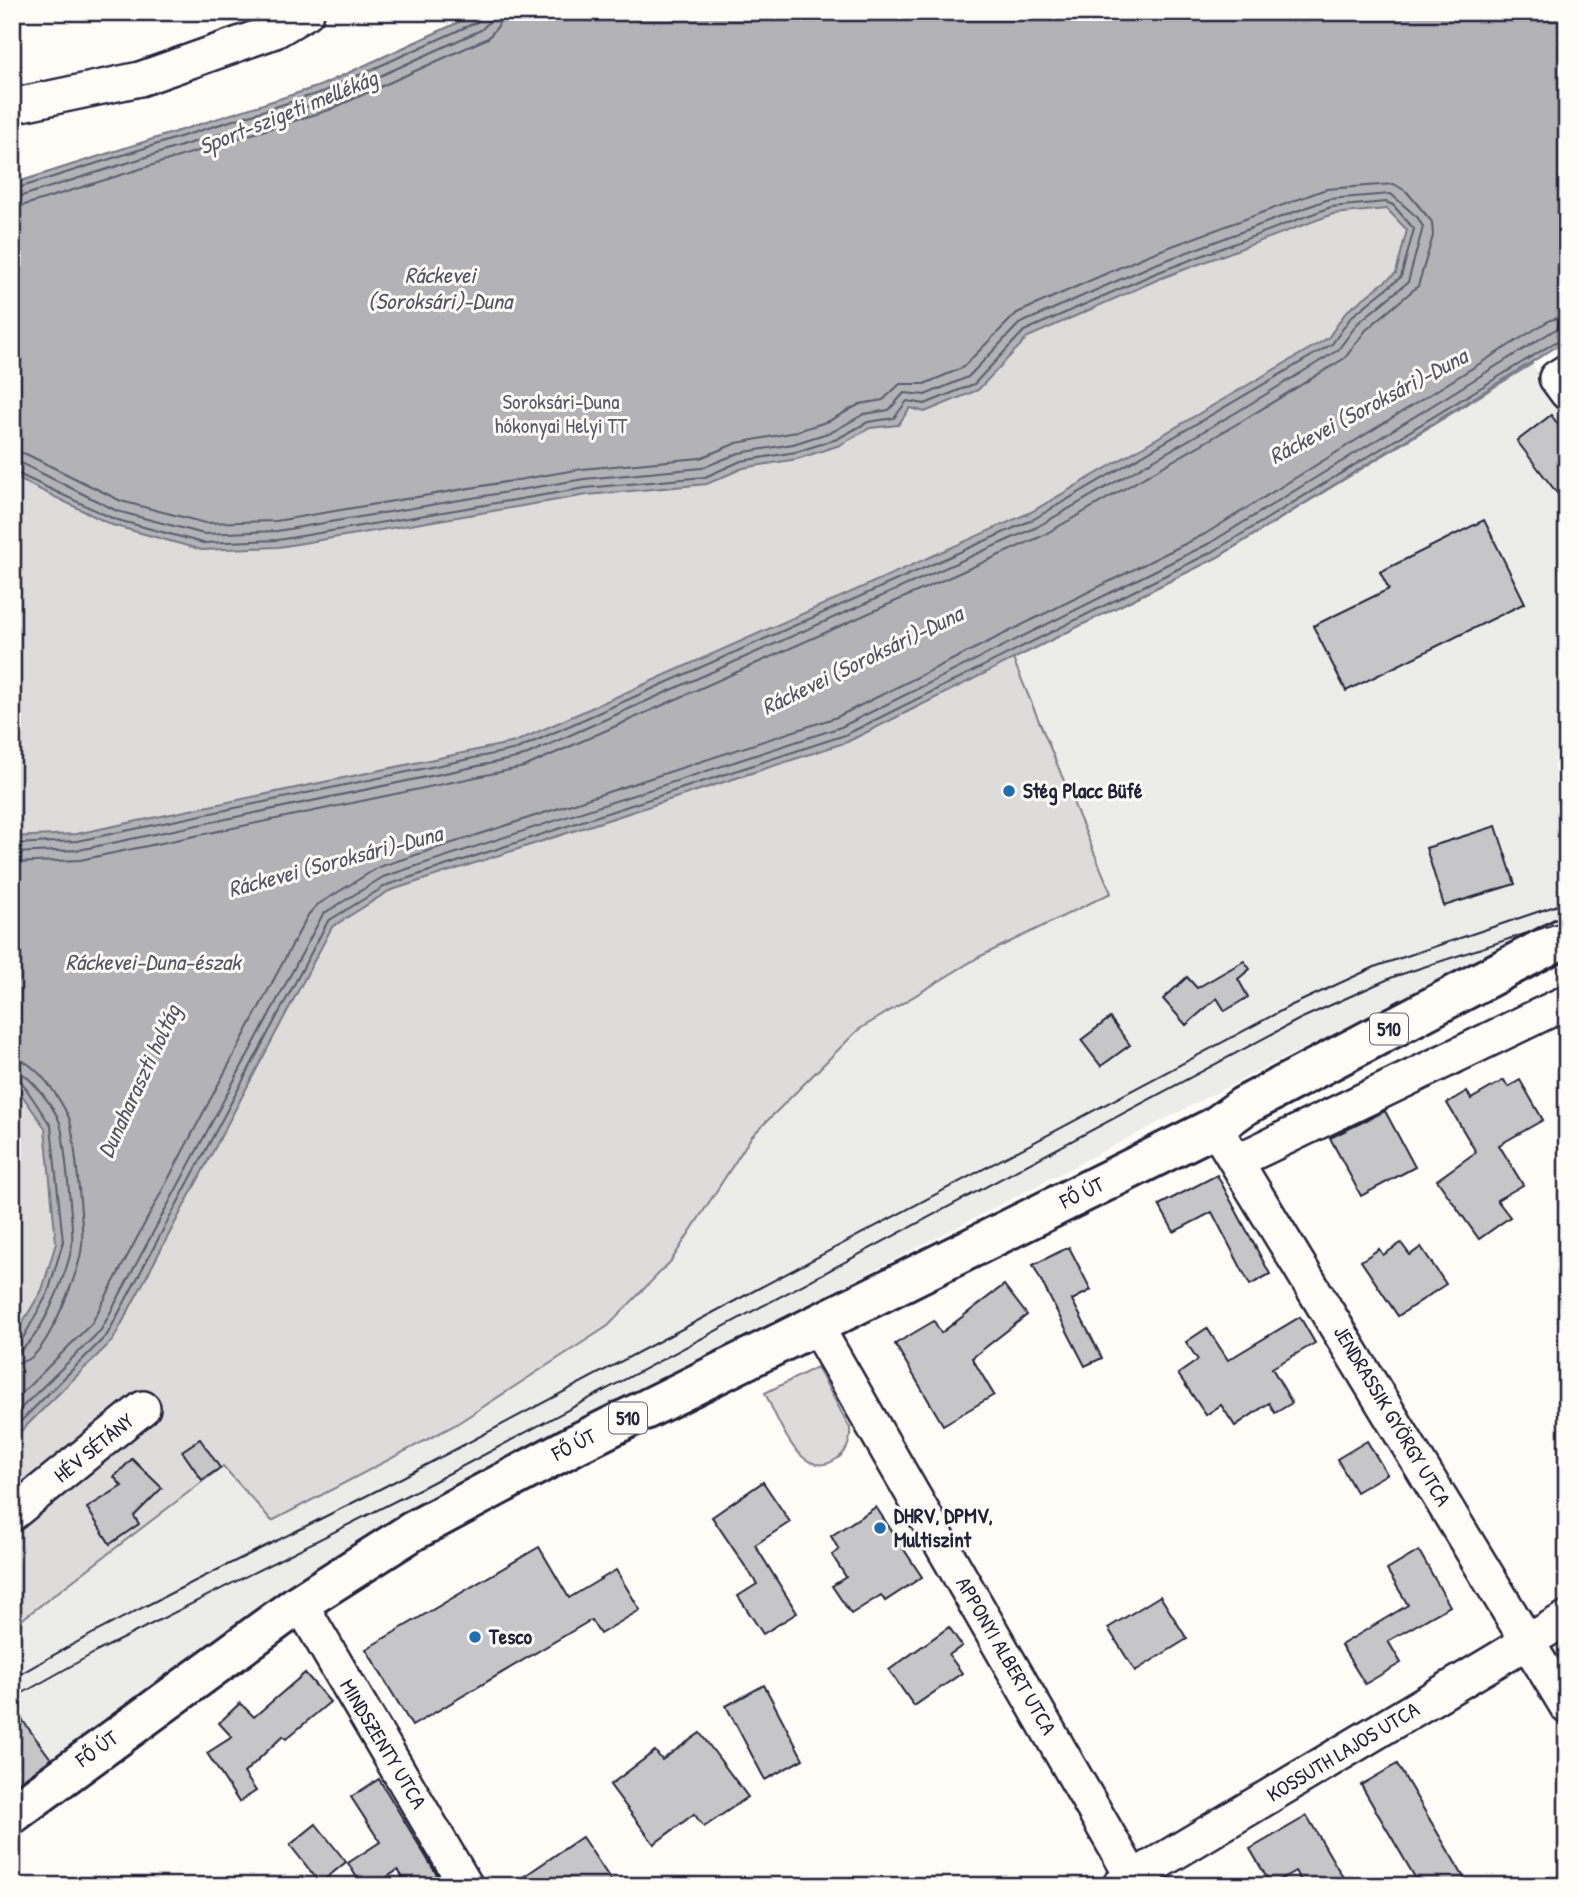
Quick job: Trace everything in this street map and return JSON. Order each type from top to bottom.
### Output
[{"type":"main road","name":"FŐ ÚT","points":[[12,1814],[300,1603],[436,1518],[574,1445],[1215,1127],[1244,1106],[1567,936]]},
{"type":"main road","name":"FŐ ÚT","points":[[1215,1127],[1251,1116],[1567,956]]},
{"type":"street","points":[[12,106],[140,79],[275,31],[307,12]]},
{"type":"street","points":[[1237,1161],[1567,1002]]},
{"type":"street","name":"JENDRASSIK GYÖRGY UTCA","points":[[1215,1127],[1567,1707]]},
{"type":"street","name":"APPONYI ALBERT UTCA","points":[[816,1326],[1126,1882]]},
{"type":"street","name":"HÉV SÉTÁNY","points":[[12,1514],[142,1408]]},
{"type":"street","name":"MINDSZENTY UTCA","points":[[300,1603],[466,1886]]},
{"type":"street","name":"KOSSUTH LAJOS UTCA","points":[[1126,1882],[1567,1618]]},
{"type":"shaded area","points":[[1532,364],[1567,410],[1567,921],[1256,1072],[554,1436],[257,1609],[12,1798],[12,1627],[223,1466],[272,1521],[455,1425],[608,1326],[671,1261],[752,1136],[858,1030],[979,957],[1111,893],[1012,659],[1218,557]]},
{"type":"green space","name":"Soroksári-Duna hókonyai Helyi TT","points":[[481,12],[1567,12],[1532,364],[1218,557],[1013,659],[1111,893],[979,957],[858,1030],[752,1136],[671,1261],[608,1326],[455,1425],[272,1521],[223,1466],[12,1627],[12,184],[320,86]]},
{"type":"green space","points":[[817,1367],[850,1428],[850,1438],[845,1450],[835,1460],[822,1464],[811,1462],[800,1455],[791,1444],[765,1393]]},
{"type":"water","name":"Soroksári-Duna hókonyai Helyi TT","points":[[481,12],[1567,12],[1567,340],[1218,557],[847,742],[389,891],[332,927],[113,1340],[12,1440],[12,1340],[42,1290],[56,1243],[45,1128],[12,1081],[12,837],[76,834],[515,742],[1031,512],[1328,338],[1346,312],[1396,273],[1407,230],[1387,209],[1333,214],[1159,279],[1028,337],[978,390],[925,412],[910,408],[898,425],[870,428],[840,445],[797,459],[743,468],[707,484],[587,495],[279,547],[202,550],[112,525],[12,476],[12,184],[320,86]]},
{"type":"building","points":[[1551,415],[1567,436],[1567,506],[1517,441]]},
{"type":"building","points":[[1484,520],[1525,603],[1346,691],[1313,626],[1389,589],[1380,572]]},
{"type":"building","points":[[1496,826],[1515,884],[1444,906],[1426,848]]},
{"type":"building","points":[[1244,961],[1250,969],[1238,979],[1248,997],[1225,1011],[1217,998],[1186,1025],[1163,999],[1187,977],[1197,988]]},
{"type":"building","points":[[1110,1018],[1130,1045],[1101,1066],[1081,1040]]},
{"type":"building","points":[[1504,1080],[1508,1087],[1520,1080],[1543,1120],[1499,1145],[1523,1185],[1497,1200],[1510,1217],[1479,1239],[1437,1180],[1476,1152],[1447,1103],[1467,1091],[1471,1099]]},
{"type":"building","points":[[1385,1111],[1415,1167],[1361,1196],[1330,1138]]},
{"type":"building","points":[[1217,1175],[1270,1274],[1250,1285],[1212,1212],[1174,1232],[1159,1205]]},
{"type":"building","points":[[1401,1243],[1410,1255],[1421,1247],[1446,1284],[1398,1316],[1361,1261],[1379,1249],[1383,1255]]},
{"type":"building","points":[[1069,1247],[1091,1290],[1072,1300],[1102,1358],[1085,1366],[1033,1265]]},
{"type":"building","points":[[1004,1285],[1027,1315],[972,1358],[994,1395],[943,1425],[895,1344],[934,1321],[941,1333]]},
{"type":"building","points":[[1300,1317],[1315,1343],[1272,1368],[1292,1403],[1275,1413],[1269,1403],[1235,1426],[1221,1405],[1206,1415],[1178,1374],[1198,1360],[1186,1342],[1207,1328],[1228,1360]]},
{"type":"building","points":[[200,1439],[220,1468],[202,1480],[182,1451]]},
{"type":"building","points":[[1367,1441],[1387,1474],[1356,1492],[1337,1459]]},
{"type":"building","points":[[132,1459],[162,1488],[134,1516],[139,1524],[110,1544],[87,1508],[122,1486],[114,1477]]},
{"type":"building","points":[[763,1482],[790,1522],[755,1545],[797,1613],[763,1634],[738,1596],[757,1584],[712,1517]]},
{"type":"building","points":[[876,1507],[922,1577],[885,1601],[881,1595],[851,1614],[832,1586],[846,1577],[832,1555],[839,1550],[831,1536]]},
{"type":"building","name":"Tesco","points":[[539,1547],[569,1598],[616,1570],[640,1610],[600,1634],[591,1620],[412,1726],[366,1649]]},
{"type":"building","points":[[1419,1551],[1450,1606],[1388,1641],[1401,1663],[1365,1684],[1341,1645],[1408,1605],[1387,1570]]},
{"type":"building","points":[[1160,1596],[1187,1639],[1135,1671],[1108,1628]]},
{"type":"building","points":[[949,1627],[962,1646],[949,1655],[962,1673],[914,1706],[889,1670]]},
{"type":"building","points":[[305,1673],[330,1702],[286,1739],[283,1736],[244,1773],[256,1791],[239,1802],[207,1753],[232,1737],[219,1723],[240,1703],[254,1717]]},
{"type":"building","points":[[764,1685],[803,1759],[765,1780],[726,1706]]},
{"type":"building","points":[[12,1706],[51,1759],[12,1787]]},
{"type":"building","points":[[700,1733],[748,1797],[704,1827],[694,1814],[654,1844],[610,1785],[655,1751],[662,1760]]},
{"type":"building","points":[[1397,1764],[1469,1886],[1420,1886],[1361,1785]]},
{"type":"building","points":[[379,1779],[437,1875],[420,1886],[408,1886],[398,1870],[373,1886],[362,1886],[348,1863],[380,1842],[351,1797]]},
{"type":"building","points":[[1307,1816],[1348,1886],[1304,1886],[1295,1871],[1271,1885],[1250,1849]]},
{"type":"building","points":[[316,1824],[346,1862],[320,1883],[290,1845]]},
{"type":"building","points":[[582,1837],[615,1886],[510,1886]]},
{"type":"tram line","points":[[12,1679],[158,1600],[405,1476],[1290,1006],[1377,966],[1567,902]]},
{"type":"tram line","points":[[12,1699],[96,1652],[431,1483],[1300,1019],[1393,977],[1567,920]]},
{"type":"place","name":"Stég Placc Büfé","points":[[1009,791]]},
{"type":"place","name":"DHRV, DPMV, Multiszint","points":[[880,1528]]},
{"type":"place","name":"Tesco","points":[[475,1637]]},
{"type":"water label","name":"Sport-szigeti mellékág","points":[[288,112]]},
{"type":"water label","name":"Ráckevei (Soroksári)-Duna","points":[[440,288]]},
{"type":"water label","name":"Ráckevei (Soroksári)-Duna","points":[[1368,406]]},
{"type":"water label","name":"Ráckevei (Soroksári)-Duna","points":[[862,660]]},
{"type":"water label","name":"Ráckevei (Soroksári)-Duna","points":[[335,861]]},
{"type":"water label","name":"Ráckevei-Duna-észak","points":[[153,962]]},
{"type":"water label","name":"Dunaharaszti holtág","points":[[139,1081]]}]
